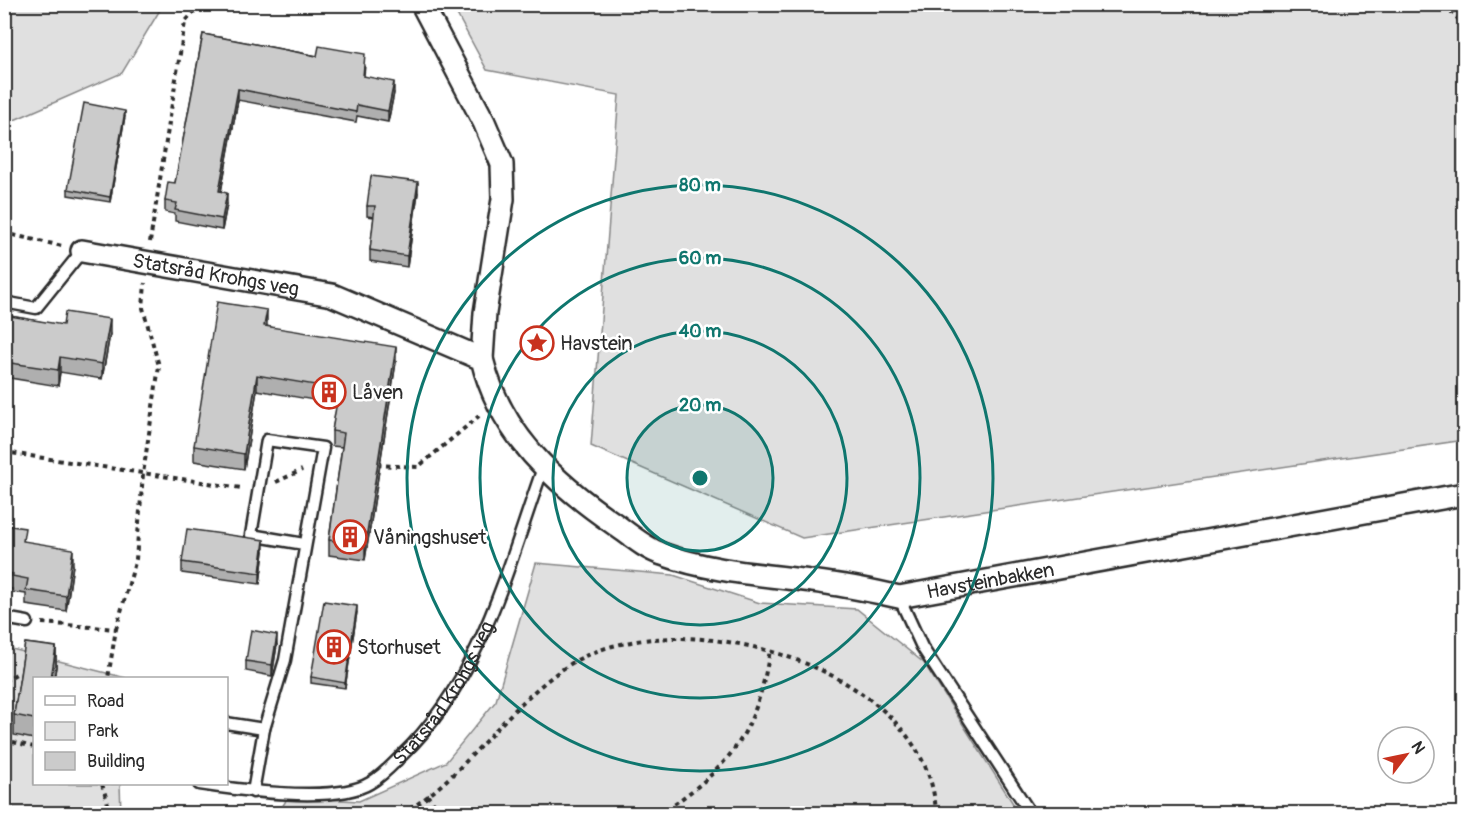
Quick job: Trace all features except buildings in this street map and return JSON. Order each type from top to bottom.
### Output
[{"type":"street","points":[[422,4],[484,122],[502,164],[503,199],[484,313],[482,359],[496,402],[527,450],[543,468]]},
{"type":"street","name":"Statsråd Krohgs veg","points":[[82,251],[332,296],[482,359]]},
{"type":"street","name":"Havsteinbakken","points":[[543,468],[588,506],[659,553],[703,567],[832,584],[899,597],[1464,494]]},
{"type":"lane","points":[[4,302],[36,308],[82,251]]},
{"type":"lane","points":[[253,792],[264,729],[285,660],[322,448],[267,440],[251,535],[304,544]]},
{"type":"lane","name":"Statsråd Krohgs veg","points":[[211,785],[253,792],[339,792],[369,783],[434,722],[462,681],[480,640],[543,468]]},
{"type":"lane","points":[[899,597],[922,646],[1031,813]]},
{"type":"lane","points":[[4,618],[27,622]]},
{"type":"lane","points":[[228,723],[264,729]]},
{"type":"path","points":[[108,677],[116,629],[136,559],[143,474],[159,366],[143,308],[147,263],[185,22],[201,4]]},
{"type":"path","points":[[1444,4],[1464,25]]},
{"type":"path","points":[[4,233],[82,251]]},
{"type":"path","points":[[27,622],[116,629]]},
{"type":"path","points":[[402,813],[427,795],[532,692],[573,662],[633,641],[664,639],[717,642],[770,650],[801,659],[839,677],[871,699],[921,756],[935,792],[936,813]]},
{"type":"path","points":[[658,813],[696,790],[734,752],[748,729],[765,682],[770,650]]},
{"type":"path","points":[[4,681],[16,674]]},
{"type":"path","points":[[4,740],[33,747]]},
{"type":"path","points":[[103,785],[111,813]]},
{"type":"path","points":[[427,795],[437,808],[436,813]]},
{"type":"green space","points":[[5,4],[163,5],[122,73],[5,124]]},
{"type":"green space","points":[[452,5],[1464,5],[1464,440],[802,538],[591,446],[619,95],[487,70]]},
{"type":"green space","points":[[536,563],[673,575],[760,603],[857,609],[924,663],[1019,813],[278,814],[288,797],[359,801],[446,762],[496,701]]},
{"type":"green space","points":[[4,647],[122,677],[33,677],[33,785],[120,785],[121,813],[5,813]]},
{"type":"place","name":"Havstein","points":[[537,343]]},
{"type":"place","name":"Låven","points":[[329,392]]},
{"type":"place","name":"Våningshuset","points":[[350,537]]},
{"type":"place","name":"Storhuset","points":[[334,647]]}]
